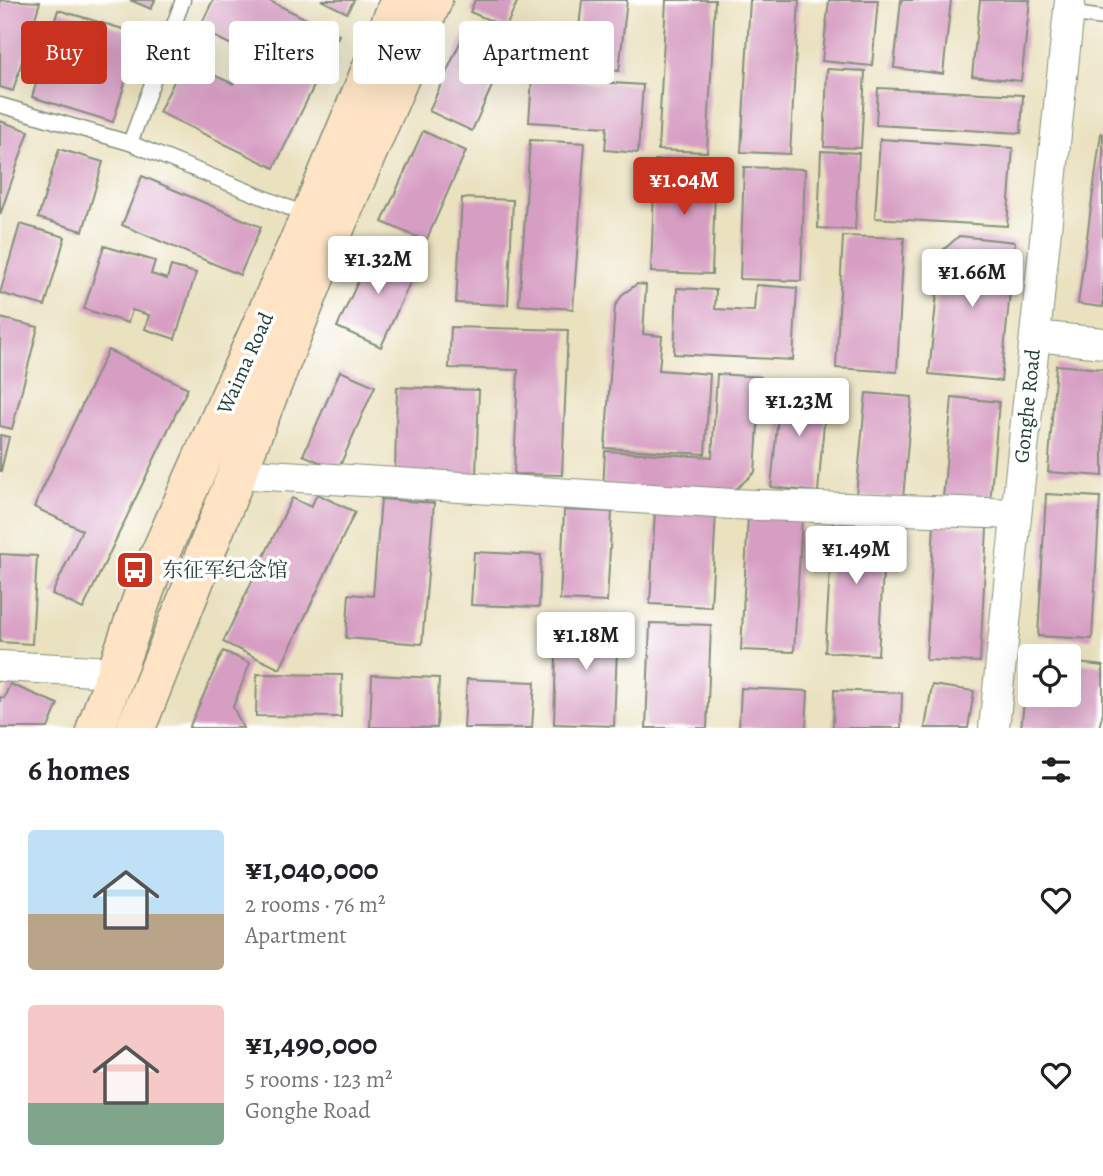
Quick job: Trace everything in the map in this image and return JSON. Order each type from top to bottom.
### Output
[{"type":"street","name":"Waima Road","points":[[96,728],[150,576],[310,216],[400,0]]},
{"type":"street","name":"Waima Road","points":[[136,728],[327,247],[433,0]]},
{"type":"street","name":"Gonghe Road","points":[[994,728],[1069,7]]},
{"type":"street","points":[[1035,336],[1103,343]]},
{"type":"street","points":[[236,473],[732,504],[1016,514]]},
{"type":"street","points":[[0,666],[114,672]]},
{"type":"lane","points":[[130,144],[183,0]]},
{"type":"lane","points":[[1069,7],[1103,18]]},
{"type":"lane","points":[[0,105],[130,144],[310,216]]},
{"type":"building","points":[[0,0],[40,2],[34,21],[21,21],[21,65],[13,91],[0,87]]},
{"type":"building","points":[[130,0],[155,0],[151,9]]},
{"type":"building","points":[[213,0],[268,0],[311,21],[229,21],[229,44],[215,37],[215,21],[203,21]]},
{"type":"building","points":[[321,0],[354,0],[347,13]]},
{"type":"building","points":[[475,0],[518,0],[509,21],[492,21],[470,12]]},
{"type":"building","points":[[582,0],[627,0],[619,71],[614,70],[614,21],[580,21]]},
{"type":"building","points":[[666,0],[715,0],[707,152],[658,150]]},
{"type":"building","points":[[750,0],[799,0],[790,154],[741,152]]},
{"type":"building","points":[[829,0],[878,0],[872,66],[822,61]]},
{"type":"building","points":[[901,0],[951,0],[943,74],[894,68]]},
{"type":"building","points":[[980,0],[1030,0],[1021,81],[972,76]]},
{"type":"building","points":[[58,10],[96,21],[55,21]]},
{"type":"building","points":[[107,24],[121,28],[121,84],[125,84],[113,122],[32,97],[36,84],[107,84]]},
{"type":"building","points":[[459,45],[459,84],[493,84],[472,131],[429,111],[441,84],[445,84],[445,76]]},
{"type":"building","points":[[827,69],[865,71],[861,148],[824,147]]},
{"type":"building","points":[[215,76],[229,84],[315,84],[274,168],[159,112],[173,84],[215,84]]},
{"type":"building","points":[[532,84],[643,85],[638,153],[605,150],[607,127],[529,122]]},
{"type":"building","points":[[878,88],[1023,95],[1021,133],[876,125]]},
{"type":"building","points":[[0,121],[29,131],[0,215]]},
{"type":"building","points":[[423,131],[466,151],[426,241],[382,222]]},
{"type":"building","points":[[1101,133],[1103,134],[1103,307],[1078,304]]},
{"type":"building","points":[[880,139],[1013,148],[1007,226],[875,218]]},
{"type":"building","points":[[530,140],[585,143],[573,309],[519,305]]},
{"type":"building","points":[[59,149],[103,162],[83,231],[38,218]]},
{"type":"building","points":[[821,151],[859,153],[855,230],[818,228]]},
{"type":"building","points":[[655,160],[716,162],[712,274],[651,272]]},
{"type":"building","points":[[744,167],[805,169],[801,281],[740,279]]},
{"type":"building","points":[[142,176],[261,227],[240,275],[122,225]]},
{"type":"building","points":[[462,198],[513,200],[508,305],[456,303]]},
{"type":"building","points":[[20,224],[65,237],[45,306],[0,293]]},
{"type":"building","points":[[843,236],[904,238],[897,372],[836,368]]},
{"type":"building","points":[[959,236],[1015,242],[1001,381],[929,374],[941,252]]},
{"type":"building","points":[[375,245],[418,265],[381,347],[337,327]]},
{"type":"building","points":[[104,246],[155,261],[151,274],[167,279],[171,266],[196,273],[175,339],[145,329],[149,315],[132,310],[128,323],[84,309]]},
{"type":"building","points":[[637,284],[646,285],[643,334],[662,336],[659,370],[710,374],[705,454],[605,448],[615,306],[623,294]]},
{"type":"building","points":[[756,285],[797,288],[793,360],[674,354],[677,288],[716,290],[715,309],[754,311]]},
{"type":"building","points":[[0,318],[38,327],[12,429],[0,426]]},
{"type":"building","points":[[451,327],[568,330],[562,475],[514,474],[518,370],[449,368]]},
{"type":"building","points":[[108,350],[188,388],[83,609],[52,594],[82,530],[34,507]]},
{"type":"building","points":[[1056,365],[1103,369],[1103,476],[1048,472]]},
{"type":"building","points":[[340,371],[375,386],[338,470],[303,455]]},
{"type":"building","points":[[717,374],[761,377],[755,472],[727,497],[603,490],[605,451],[712,457]]},
{"type":"building","points":[[781,385],[827,389],[818,492],[771,487]]},
{"type":"building","points":[[397,387],[479,390],[476,475],[395,472]]},
{"type":"building","points":[[866,393],[912,397],[903,499],[856,495]]},
{"type":"building","points":[[952,397],[999,402],[990,504],[943,499]]},
{"type":"building","points":[[0,435],[9,437],[1,471],[0,471]]},
{"type":"building","points":[[317,494],[355,512],[280,669],[223,642],[292,498],[311,507]]},
{"type":"building","points":[[1046,494],[1100,497],[1092,639],[1038,636]]},
{"type":"building","points":[[381,499],[434,503],[422,644],[346,638],[349,594],[373,596]]},
{"type":"building","points":[[655,509],[716,511],[711,607],[650,604]]},
{"type":"building","points":[[564,510],[612,512],[607,602],[560,600]]},
{"type":"building","points":[[748,516],[802,518],[794,652],[741,650]]},
{"type":"building","points":[[833,518],[886,521],[878,655],[825,652]]},
{"type":"building","points":[[934,525],[987,528],[980,662],[926,660]]},
{"type":"building","points":[[474,552],[541,555],[539,607],[471,605]]},
{"type":"building","points":[[0,554],[37,556],[32,644],[0,642]]},
{"type":"building","points":[[557,619],[618,621],[614,726],[554,724]]},
{"type":"building","points":[[650,623],[711,625],[707,728],[646,728]]},
{"type":"building","points":[[223,651],[250,663],[233,707],[243,728],[189,728]]},
{"type":"building","points":[[1081,663],[1103,666],[1103,712],[1099,728],[1021,728],[1023,707],[1081,707]]},
{"type":"building","points":[[257,674],[342,675],[341,717],[256,716]]},
{"type":"building","points":[[372,675],[439,678],[437,728],[370,727]]},
{"type":"building","points":[[467,679],[535,682],[532,728],[464,728]]},
{"type":"building","points":[[10,684],[58,704],[48,728],[0,728],[0,697],[4,698]]},
{"type":"building","points":[[932,685],[974,691],[968,728],[925,728]]},
{"type":"building","points":[[741,688],[808,691],[806,728],[739,728]]},
{"type":"building","points":[[834,690],[902,693],[901,728],[833,728]]},
{"type":"place","name":"东征军纪念馆","points":[[135,570]]}]
